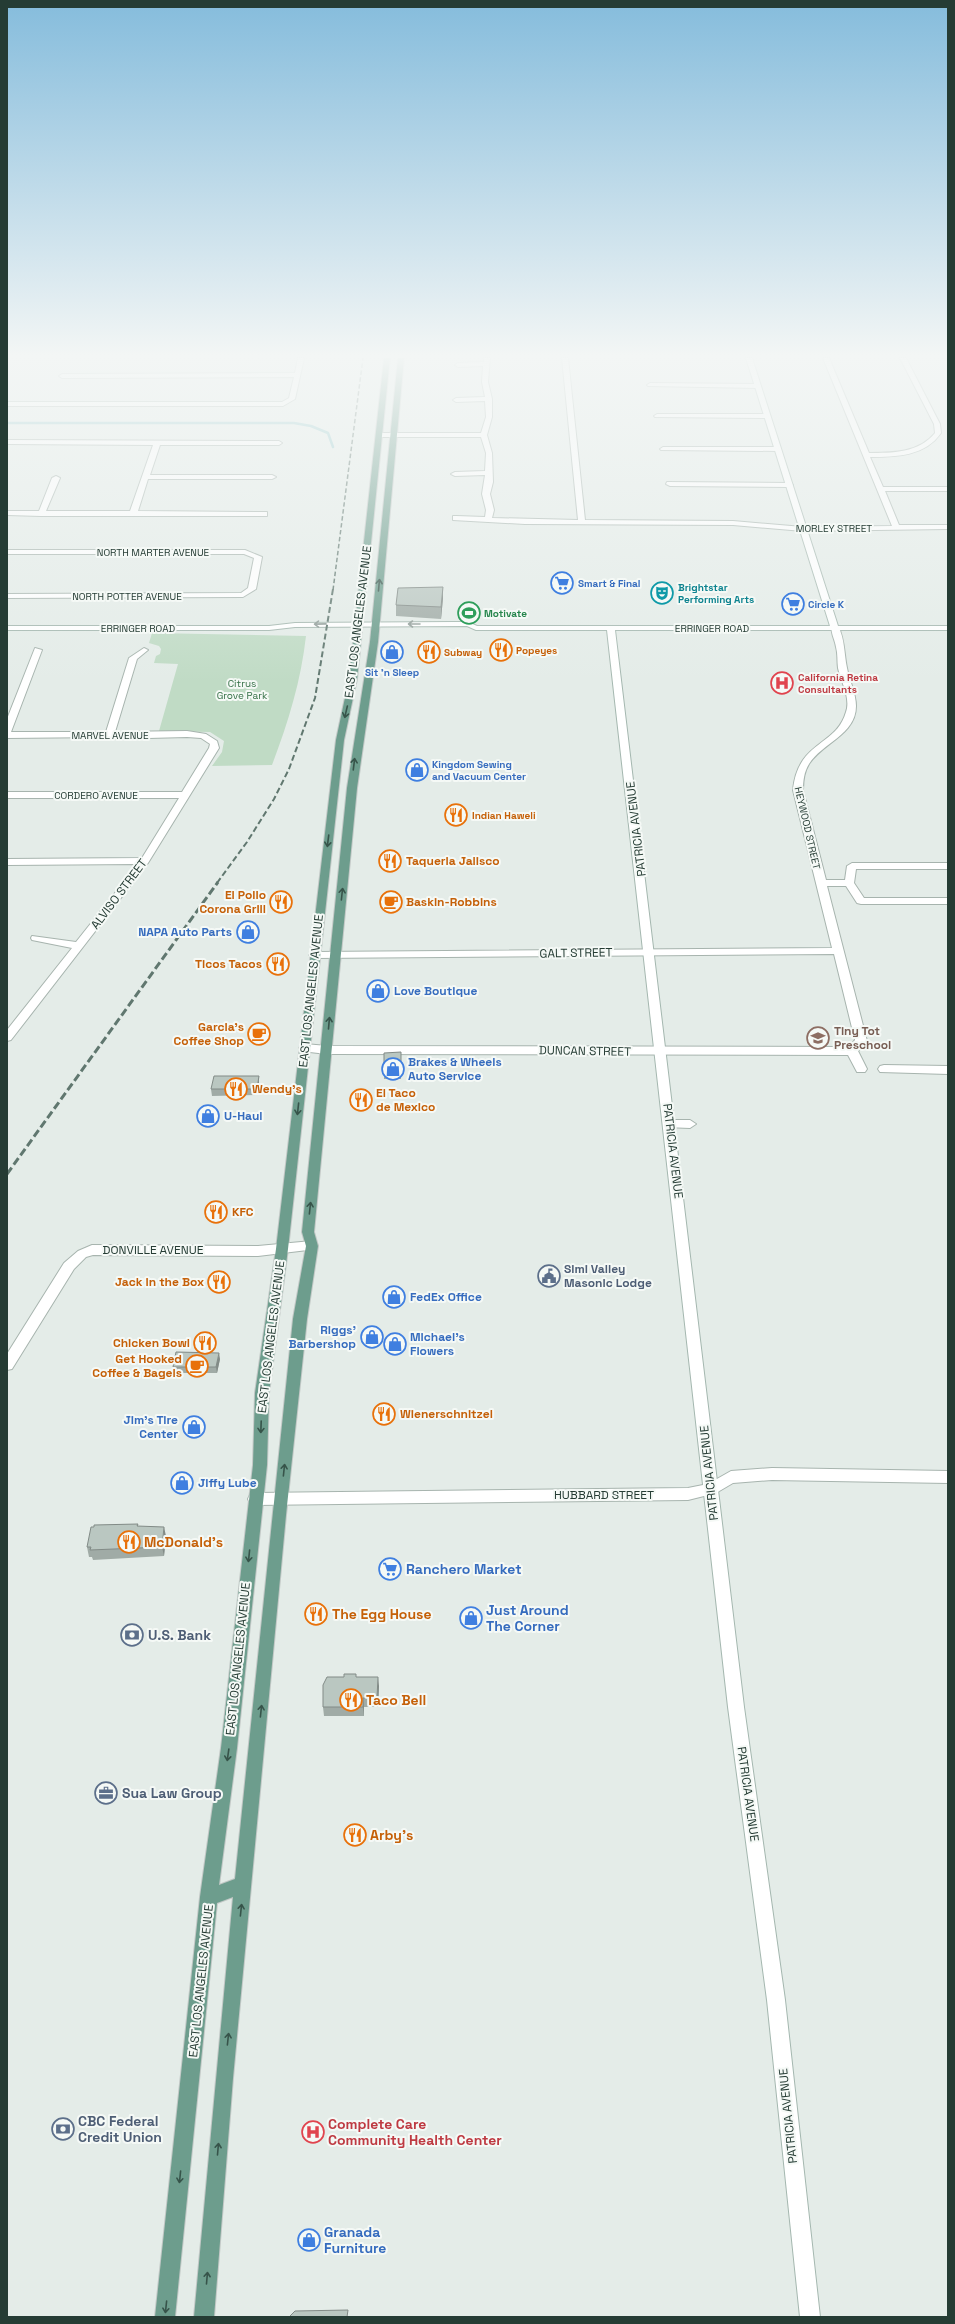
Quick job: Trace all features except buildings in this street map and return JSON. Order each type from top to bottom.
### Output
[{"type":"main road","name":"EAST LOS ANGELES AVENUE","points":[[165,2317],[209,1898],[229,1748],[255,1499],[260,1465],[262,1393],[271,1319],[282,1249],[314,955],[340,740],[353,678],[376,466]]},
{"type":"main road","name":"EAST LOS ANGELES AVENUE","points":[[204,2317],[243,1885],[281,1498],[294,1388],[300,1319],[312,1246],[308,1232],[327,1050],[335,955],[358,734],[368,683],[375,628],[390,466]]},
{"type":"main road","points":[[209,1898],[243,1885]]},
{"type":"street","points":[[133,514],[149,466]]},
{"type":"street","points":[[488,519],[490,510],[486,494],[490,466]]},
{"type":"street","points":[[576,466],[582,522]]},
{"type":"street","name":"HEYWOOD STREET","points":[[783,466],[835,628],[841,649],[842,669],[851,699],[851,711],[841,730],[808,758],[801,769],[798,778],[798,790],[861,1041],[852,1051]]},
{"type":"street","points":[[872,466],[896,527]]},
{"type":"street","points":[[455,474],[490,473]]},
{"type":"street","points":[[146,477],[272,477]]},
{"type":"street","points":[[41,514],[56,478]]},
{"type":"street","points":[[670,484],[789,485]]},
{"type":"street","points":[[881,489],[948,489]]},
{"type":"street","points":[[7,513],[264,514]]},
{"type":"street","name":"MORLEY STREET","points":[[456,518],[582,522],[733,523],[803,529],[948,527]]},
{"type":"street","name":"NORTH MARTER AVENUE","points":[[7,552],[251,553],[258,557],[258,560],[252,589],[248,594]]},
{"type":"street","name":"NORTH POTTER AVENUE","points":[[7,596],[238,596],[248,594]]},
{"type":"street","name":"ERRINGER ROAD","points":[[7,628],[269,628],[292,632],[359,628],[468,632],[476,628],[948,628]]},
{"type":"street","name":"PATRICIA AVENUE","points":[[611,628],[650,952],[660,1052],[736,1707],[776,2000],[810,2317]]},
{"type":"street","points":[[7,731],[38,650]]},
{"type":"street","points":[[109,736],[133,658],[144,650]]},
{"type":"street","name":"MARVEL AVENUE","points":[[7,735],[109,736],[187,734],[203,736],[212,741]]},
{"type":"street","name":"ALVISO STREET","points":[[7,1037],[144,861],[214,748],[212,741]]},
{"type":"street","name":"CORDERO AVENUE","points":[[7,795],[186,795]]},
{"type":"street","points":[[7,862],[144,861]]},
{"type":"street","points":[[948,866],[852,866],[848,882],[861,901],[948,901]]},
{"type":"street","points":[[821,883],[848,882]]},
{"type":"street","points":[[36,938],[79,946]]},
{"type":"street","name":"GALT STREET","points":[[314,955],[838,951]]},
{"type":"street","name":"DUNCAN STREET","points":[[305,1048],[327,1050],[660,1052],[852,1051]]},
{"type":"street","points":[[852,1051],[861,1069]]},
{"type":"street","points":[[884,1069],[948,1070]]},
{"type":"street","points":[[669,1124],[690,1124]]},
{"type":"street","name":"DONVILLE AVENUE","points":[[7,1365],[68,1266],[82,1254],[92,1250],[282,1249],[312,1246]]},
{"type":"street","name":"HUBBARD STREET","points":[[255,1499],[688,1494],[711,1488],[731,1477],[772,1474],[948,1477]]},
{"type":"green space","name":"Citrus Grove Park","points":[[152,633],[306,636],[301,669],[293,702],[272,765],[212,766],[222,752],[224,741],[210,732],[159,731],[178,664],[154,663],[156,656],[160,654],[161,649],[159,646],[149,643]]},
{"type":"railway","points":[[333,590],[349,466]]},
{"type":"railway","points":[[217,883],[247,842],[274,799],[289,769],[315,698],[333,589]]},
{"type":"railway","points":[[7,1174],[218,882]]},
{"type":"place","name":"Smart & Final","points":[[562,583]]},
{"type":"place","name":"Brightstar Performing Arts","points":[[662,593]]},
{"type":"place","name":"Circle K","points":[[793,604]]},
{"type":"place","name":"Motivate","points":[[469,613]]},
{"type":"place","name":"Popeyes","points":[[501,650]]},
{"type":"place","name":"Sit 'n Sleep","points":[[392,652]]},
{"type":"place","name":"Subway","points":[[429,652]]},
{"type":"place","name":"California Retina Consultants","points":[[782,683]]},
{"type":"place","name":"Kingdom Sewing and Vacuum Center","points":[[417,770]]},
{"type":"place","name":"Indian Haweli","points":[[456,815]]},
{"type":"place","name":"Taqueria Jalisco","points":[[390,861]]},
{"type":"place","name":"El Pollo Corona Grill","points":[[281,902]]},
{"type":"place","name":"Baskin-Robbins","points":[[391,902]]},
{"type":"place","name":"NAPA Auto Parts","points":[[248,932]]},
{"type":"place","name":"Ticos Tacos","points":[[278,964]]},
{"type":"place","name":"Love Boutique","points":[[378,991]]},
{"type":"place","name":"Garcia's Coffee Shop","points":[[259,1034]]},
{"type":"place","name":"Tiny Tot Preschool","points":[[818,1038]]},
{"type":"place","name":"Brakes & Wheels Auto Service","points":[[393,1069]]},
{"type":"place","name":"Wendy's","points":[[236,1089]]},
{"type":"place","name":"El Taco de Mexico","points":[[361,1100]]},
{"type":"place","name":"U-Haul","points":[[208,1116]]},
{"type":"place","name":"KFC","points":[[216,1212]]},
{"type":"place","name":"Simi Valley Masonic Lodge","points":[[549,1276]]},
{"type":"place","name":"Jack in the Box","points":[[219,1282]]},
{"type":"place","name":"FedEx Office","points":[[394,1297]]},
{"type":"place","name":"Riggs' Barbershop","points":[[372,1337]]},
{"type":"place","name":"Chicken Bowl","points":[[205,1343]]},
{"type":"place","name":"Michael's Flowers","points":[[395,1344]]},
{"type":"place","name":"Get Hooked Coffee & Bagels","points":[[197,1366]]},
{"type":"place","name":"Wienerschnitzel","points":[[384,1414]]},
{"type":"place","name":"Jim's Tire Center","points":[[194,1427]]},
{"type":"place","name":"Jiffy Lube","points":[[182,1483]]},
{"type":"place","name":"McDonald's","points":[[129,1542]]},
{"type":"place","name":"Ranchero Market","points":[[390,1569]]},
{"type":"place","name":"The Egg House","points":[[316,1614]]},
{"type":"place","name":"Just Around The Corner","points":[[471,1618]]},
{"type":"place","name":"U.S. Bank","points":[[132,1635]]},
{"type":"place","name":"Taco Bell","points":[[351,1700]]},
{"type":"place","name":"Sua Law Group","points":[[106,1793]]},
{"type":"place","name":"Arby's","points":[[355,1835]]},
{"type":"place","name":"CBC Federal Credit Union","points":[[63,2129]]},
{"type":"place","name":"Complete Care Community Health Center","points":[[313,2132]]},
{"type":"place","name":"Granada Furniture","points":[[309,2240]]}]
